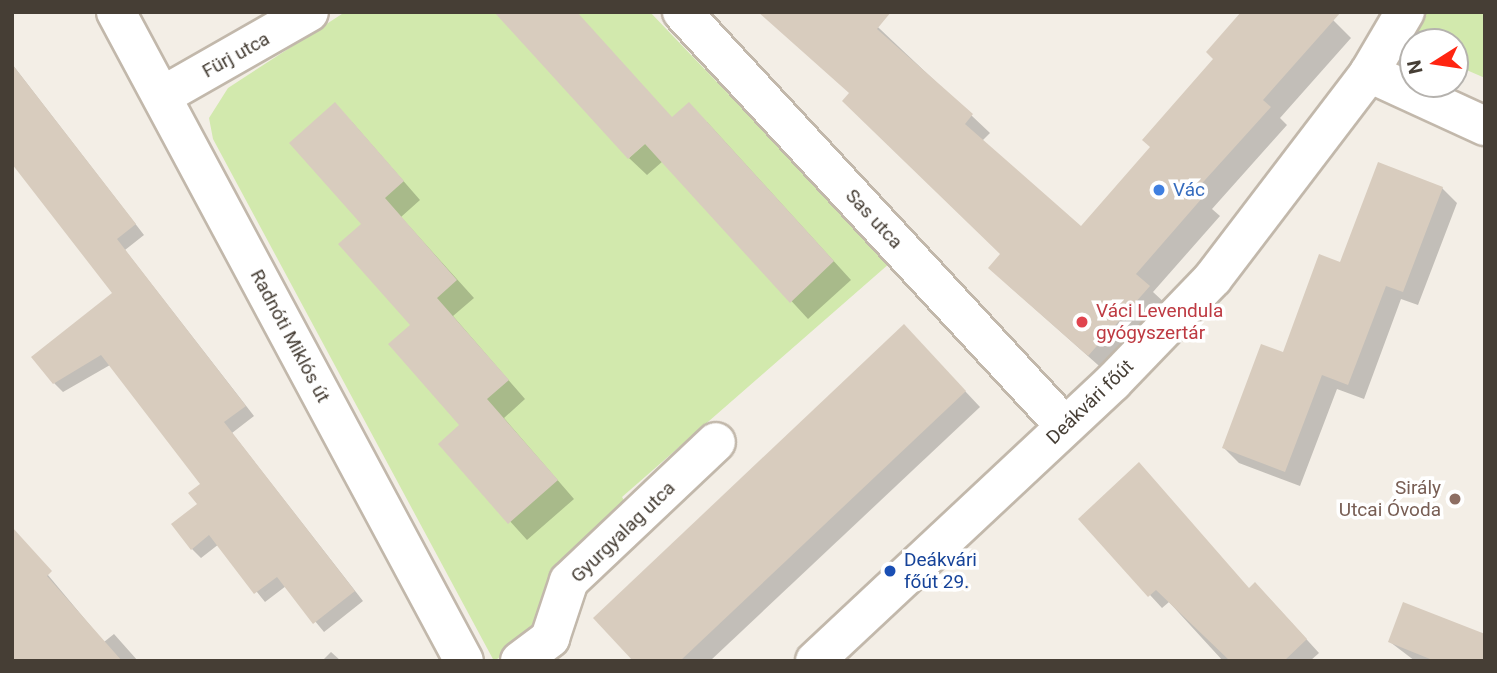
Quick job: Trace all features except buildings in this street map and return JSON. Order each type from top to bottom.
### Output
[{"type":"street","name":"Radnóti Miklós út","points":[[116,12],[464,661]]},
{"type":"street","name":"Fürj utca","points":[[162,96],[309,12]]},
{"type":"street","name":"Sas utca","points":[[682,12],[1065,426]]},
{"type":"street","name":"Deákvári főút","points":[[815,661],[1065,426],[1213,278],[1369,72],[1405,12]]},
{"type":"street","points":[[1369,72],[1485,126]]},
{"type":"street","name":"Gyurgyalag utca","points":[[520,661],[550,638],[569,581],[716,442]]},
{"type":"green space","points":[[345,12],[650,12],[890,263],[622,497],[630,510],[551,624],[494,661],[213,139],[209,118],[228,88]]},
{"type":"green space","points":[[1427,12],[1485,12],[1485,78],[1469,71],[1469,28],[1418,28]]},
{"type":"green space","points":[[1399,63],[1399,81],[1389,81]]},
{"type":"place","name":"Vác","points":[[1159,190]]},
{"type":"place","name":"Váci Levendula gyógyszertár","points":[[1082,322]]},
{"type":"place","name":"Sirály Utcai Óvoda","points":[[1455,499]]},
{"type":"place","name":"Deákvári főút 29.","points":[[890,571]]}]
